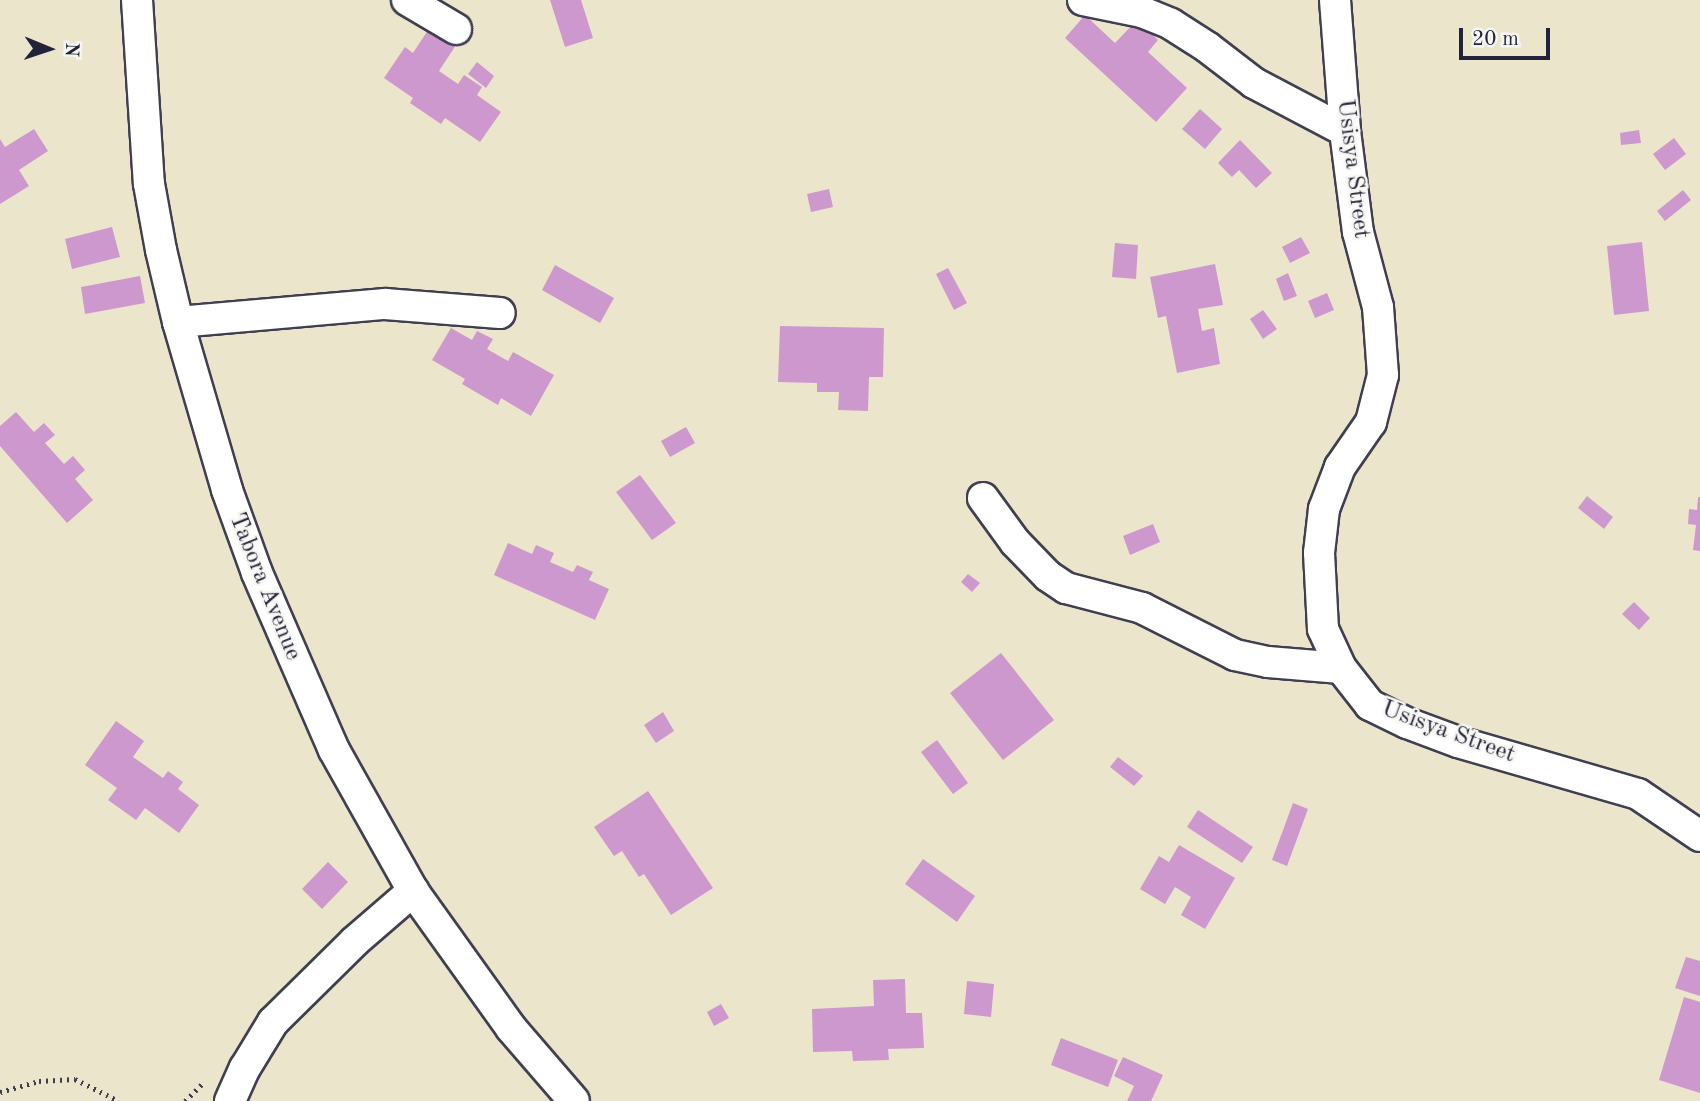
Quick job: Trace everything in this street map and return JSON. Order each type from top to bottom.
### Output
[{"type":"street","name":"Tabora Avenue","points":[[137,0],[149,184],[178,322],[227,490],[286,646],[334,750],[413,891],[511,1028],[574,1101]]},
{"type":"street","points":[[407,0],[456,29]]},
{"type":"street","points":[[1083,0],[1142,12],[1171,24],[1207,47],[1254,83],[1345,131]]},
{"type":"street","name":"Usisya Street","points":[[1335,0],[1345,131],[1358,232],[1378,306],[1383,375],[1371,422],[1340,467],[1324,509],[1318,591],[1323,629],[1341,668],[1370,705],[1407,723],[1458,742],[1638,794],[1700,836]]},
{"type":"street","points":[[178,322],[385,304],[500,313]]},
{"type":"street","points":[[983,498],[1015,542],[1048,576],[1066,588],[1142,608],[1235,655],[1268,662],[1341,668]]},
{"type":"street","points":[[230,1101],[245,1068],[273,1022],[355,941],[413,891]]},
{"type":"path","points":[[0,1092],[39,1081],[75,1079],[119,1101]]},
{"type":"building","points":[[550,0],[581,0],[593,38],[565,47]]},
{"type":"building","points":[[1085,15],[1115,43],[1137,20],[1158,40],[1148,52],[1187,88],[1156,122],[1065,38]]},
{"type":"building","points":[[432,24],[458,42],[439,71],[458,84],[464,75],[482,87],[477,95],[501,112],[480,142],[445,118],[441,124],[410,103],[413,98],[384,78],[405,47],[413,53]]},
{"type":"building","points":[[477,62],[494,76],[486,88],[468,74]]},
{"type":"building","points":[[1200,109],[1222,129],[1205,149],[1182,129]]},
{"type":"building","points":[[34,129],[48,151],[19,170],[29,186],[0,204],[0,139],[5,147]]},
{"type":"building","points":[[1639,130],[1641,143],[1621,145],[1620,133]]},
{"type":"building","points":[[1674,138],[1686,154],[1665,170],[1653,154]]},
{"type":"building","points":[[1240,140],[1272,173],[1256,188],[1239,170],[1232,177],[1218,163]]},
{"type":"building","points":[[829,189],[833,207],[811,212],[807,194]]},
{"type":"building","points":[[1683,190],[1691,200],[1665,221],[1657,211]]},
{"type":"building","points":[[112,227],[120,257],[72,269],[65,239]]},
{"type":"building","points":[[1301,237],[1310,253],[1290,263],[1282,247]]},
{"type":"building","points":[[1642,242],[1649,311],[1614,315],[1607,246]]},
{"type":"building","points":[[1115,243],[1138,245],[1136,279],[1112,277]]},
{"type":"building","points":[[1215,264],[1223,305],[1198,309],[1202,331],[1214,328],[1220,364],[1177,373],[1166,316],[1158,318],[1150,277]]},
{"type":"building","points":[[555,265],[614,298],[600,323],[542,290]]},
{"type":"building","points":[[948,268],[967,303],[954,310],[936,274]]},
{"type":"building","points":[[1288,273],[1297,296],[1284,301],[1276,279]]},
{"type":"building","points":[[140,276],[145,303],[85,314],[81,287]]},
{"type":"building","points":[[1327,293],[1334,310],[1315,318],[1308,301]]},
{"type":"building","points":[[1263,310],[1277,329],[1263,339],[1250,319]]},
{"type":"building","points":[[780,326],[884,328],[883,377],[869,377],[868,411],[838,410],[839,392],[817,392],[817,383],[778,382]]},
{"type":"building","points":[[451,328],[472,340],[477,331],[493,339],[487,349],[508,361],[513,352],[554,375],[531,416],[501,398],[498,405],[462,384],[465,379],[432,360]]},
{"type":"building","points":[[16,412],[34,432],[44,423],[55,435],[45,443],[64,464],[73,456],[85,470],[75,479],[93,500],[67,523],[0,446],[0,426]]},
{"type":"building","points":[[686,427],[695,443],[670,457],[661,441]]},
{"type":"building","points":[[640,475],[676,523],[652,540],[616,492]]},
{"type":"building","points":[[1587,496],[1613,517],[1604,529],[1578,508]]},
{"type":"building","points":[[1698,497],[1700,551],[1693,550],[1696,525],[1688,524],[1689,509],[1697,510]]},
{"type":"building","points":[[1153,524],[1160,542],[1130,555],[1123,536]]},
{"type":"building","points":[[508,543],[532,554],[536,545],[554,553],[550,562],[573,572],[577,565],[593,572],[589,580],[609,589],[595,620],[494,575]]},
{"type":"building","points":[[968,574],[980,583],[972,592],[961,582]]},
{"type":"building","points":[[1634,602],[1650,618],[1639,630],[1622,614]]},
{"type":"building","points":[[1001,653],[1054,720],[1003,760],[950,693]]},
{"type":"building","points":[[663,712],[674,731],[656,743],[644,725]]},
{"type":"building","points":[[116,721],[144,741],[133,757],[163,778],[168,771],[183,782],[178,789],[199,805],[179,833],[145,808],[136,820],[108,800],[117,788],[85,765]]},
{"type":"building","points":[[937,740],[968,783],[953,794],[921,752]]},
{"type":"building","points":[[1118,757],[1143,776],[1134,786],[1110,767]]},
{"type":"building","points":[[648,791],[713,888],[671,915],[644,874],[639,877],[622,851],[614,856],[594,827]]},
{"type":"building","points":[[1293,803],[1308,809],[1287,866],[1272,860]]},
{"type":"building","points":[[1198,810],[1253,847],[1242,863],[1187,827]]},
{"type":"building","points":[[1179,845],[1235,878],[1205,929],[1181,915],[1191,897],[1175,887],[1165,904],[1140,889],[1159,856],[1169,862]]},
{"type":"building","points":[[923,859],[975,896],[957,922],[905,884]]},
{"type":"building","points":[[328,862],[348,882],[322,909],[302,889]]},
{"type":"building","points":[[1686,957],[1700,961],[1700,996],[1675,988]]},
{"type":"building","points":[[905,979],[906,1013],[922,1013],[924,1048],[888,1049],[889,1060],[853,1061],[852,1051],[813,1052],[812,1009],[874,1006],[873,980]]},
{"type":"building","points":[[967,981],[994,984],[991,1017],[964,1014]]},
{"type":"building","points":[[1684,997],[1700,1002],[1700,1093],[1659,1080]]},
{"type":"building","points":[[721,1004],[729,1018],[714,1026],[707,1012]]},
{"type":"building","points":[[1061,1038],[1118,1060],[1108,1087],[1051,1065]]},
{"type":"building","points":[[1123,1057],[1163,1075],[1151,1101],[1127,1101],[1134,1086],[1114,1076]]}]
